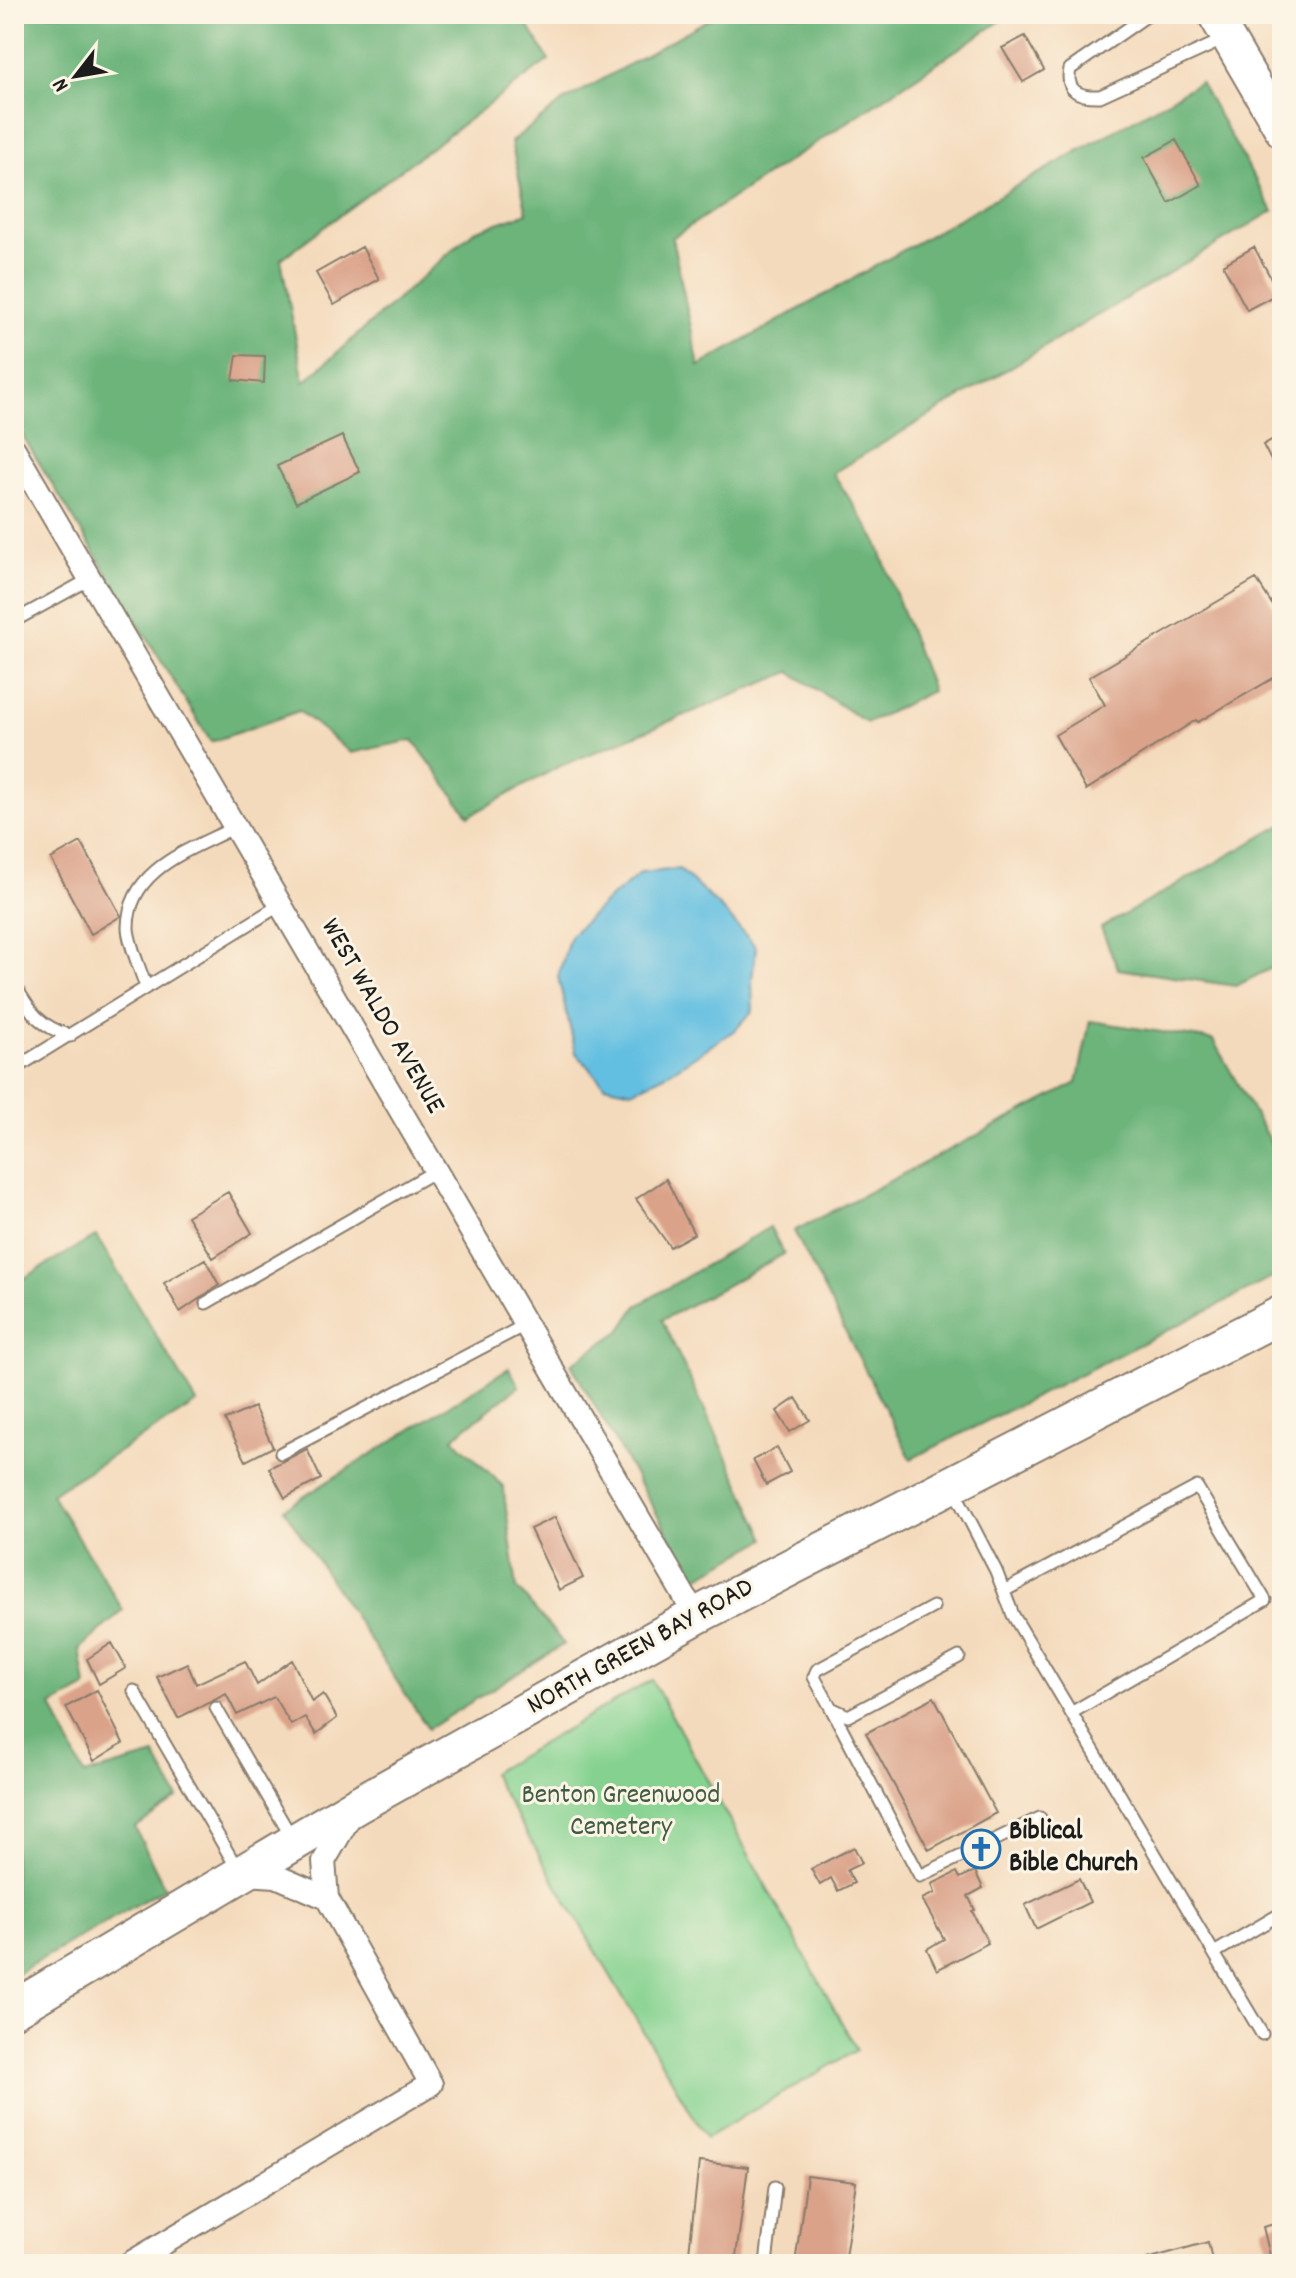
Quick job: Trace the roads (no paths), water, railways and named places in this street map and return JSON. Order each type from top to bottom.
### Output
[{"type":"main road","points":[[1218,20],[1282,131]]},
{"type":"main road","name":"NORTH GREEN BAY ROAD","points":[[14,2009],[357,1805],[696,1616],[1282,1314]]},
{"type":"street","name":"WEST WALDO AVENUE","points":[[14,449],[696,1616]]},
{"type":"street","points":[[129,2264],[431,2084],[327,1898],[324,1861],[357,1805]]},
{"type":"street","points":[[240,1873],[276,1876],[327,1898]]},
{"type":"lane","points":[[1149,14],[1070,69],[1068,81],[1074,91],[1082,97],[1100,96],[1218,20]]},
{"type":"lane","points":[[14,621],[90,579]]},
{"type":"lane","points":[[146,987],[128,929],[135,896],[147,876],[167,862],[235,827]]},
{"type":"lane","points":[[14,1069],[280,905]]},
{"type":"lane","points":[[14,984],[34,1017],[48,1029],[70,1036]]},
{"type":"lane","points":[[206,1303],[435,1171]]},
{"type":"lane","points":[[281,1453],[525,1325]]},
{"type":"lane","points":[[951,1484],[1013,1615],[1262,2034]]},
{"type":"lane","points":[[1004,1591],[1197,1487],[1265,1600],[1071,1713]]},
{"type":"lane","points":[[933,1607],[817,1670],[814,1677],[920,1876],[1040,1818]]},
{"type":"lane","points":[[831,1708],[848,1716],[959,1657]]},
{"type":"lane","points":[[134,1691],[240,1873]]},
{"type":"lane","points":[[216,1708],[295,1842]]},
{"type":"lane","points":[[1214,1953],[1282,1913]]},
{"type":"lane","points":[[766,2264],[775,2187]]},
{"type":"water","points":[[679,869],[722,909],[756,947],[752,980],[753,1011],[735,1030],[669,1073],[632,1091],[604,1085],[576,1053],[558,977],[570,936],[641,873]]},
{"type":"place","name":"Biblical Bible Church","points":[[981,1849]]},
{"type":"park label","name":"Benton Greenwood Cemetery","points":[[621,1813]]}]
